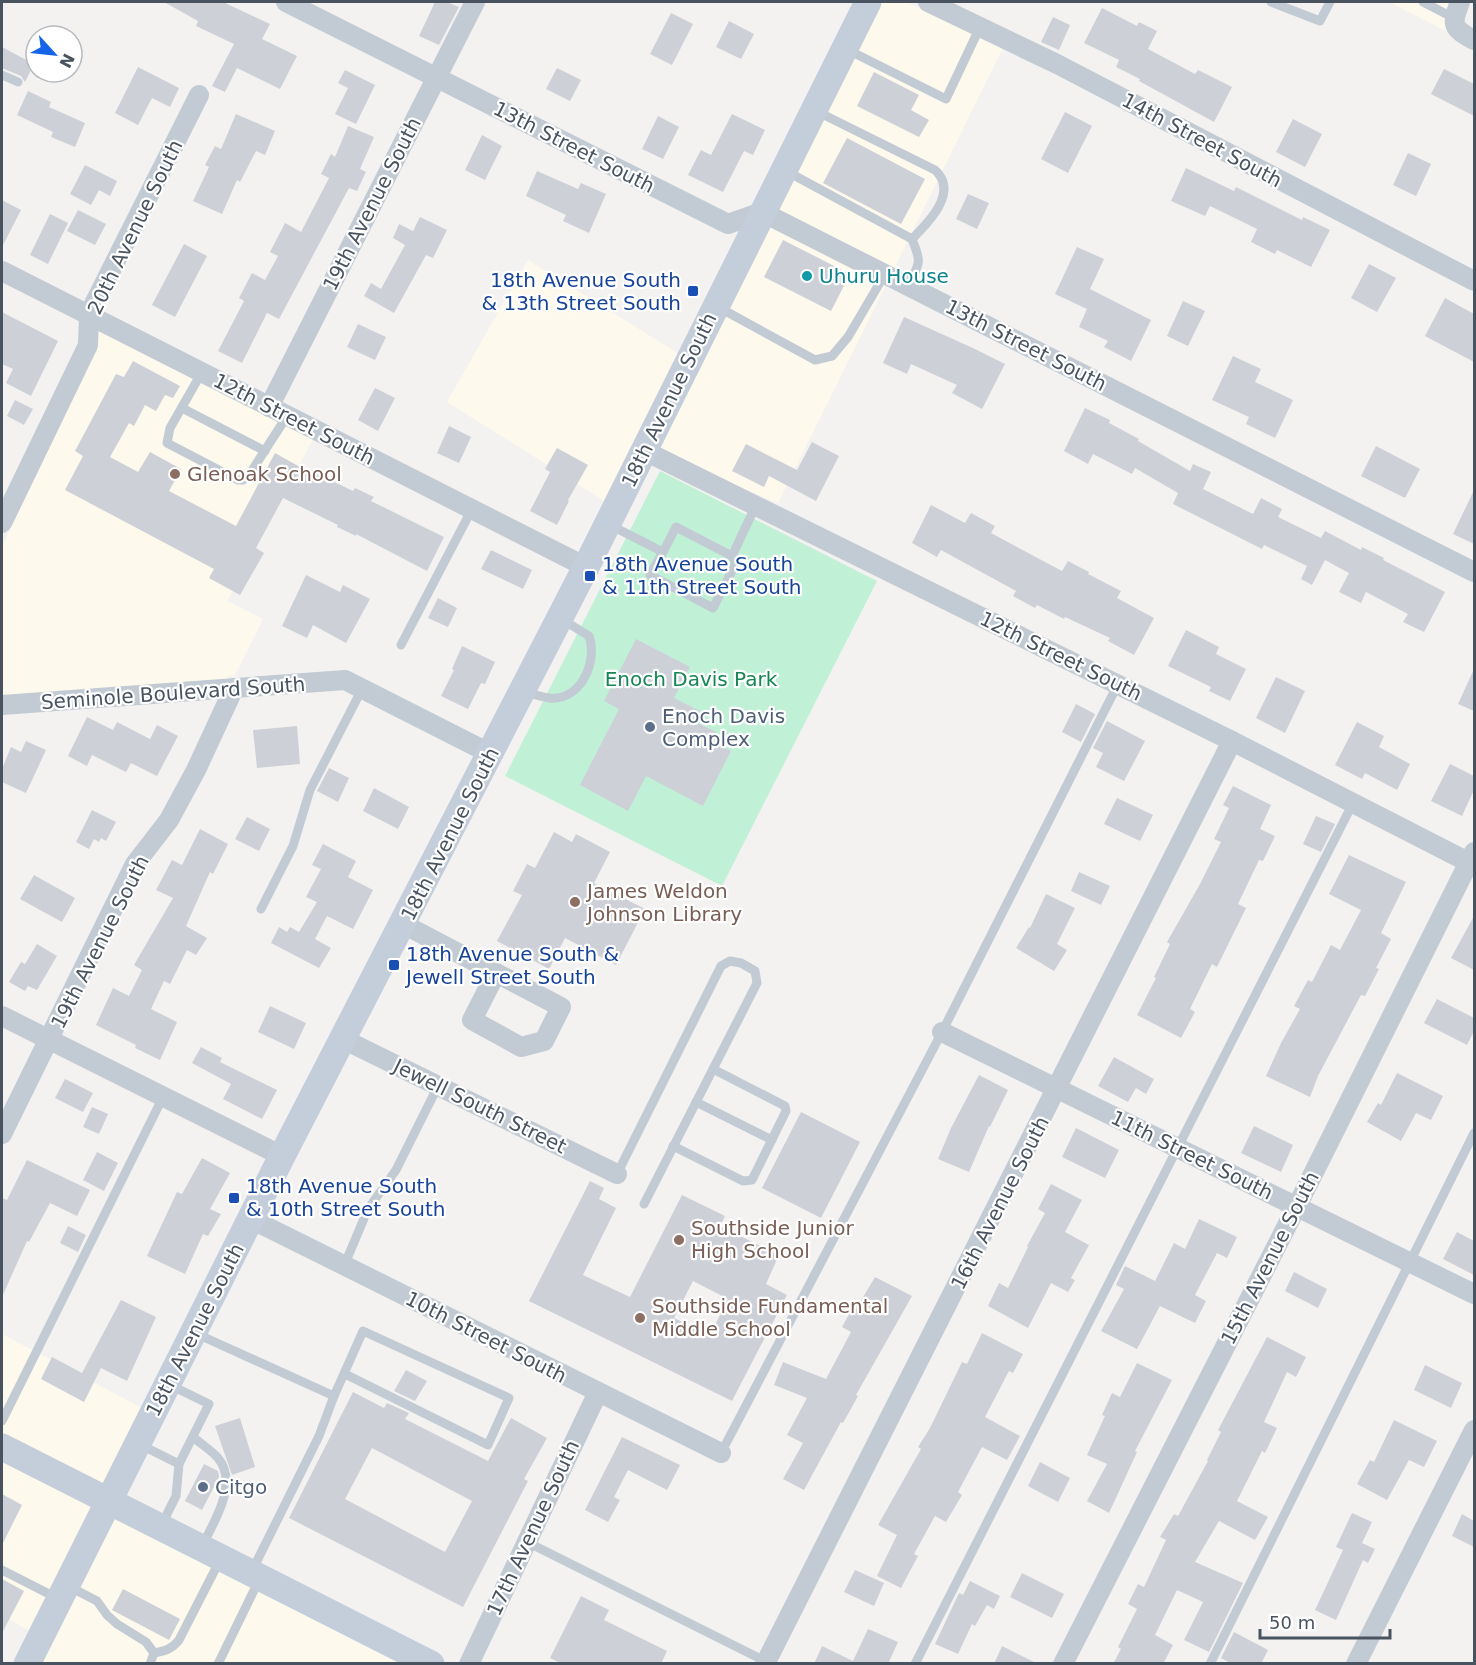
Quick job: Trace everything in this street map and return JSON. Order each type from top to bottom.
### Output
[{"type":"street","name":"13th Street South","points":[[286,2],[728,224],[762,212],[1474,572]]},
{"type":"street","name":"19th Avenue South","points":[[269,407],[475,2]]},
{"type":"street","name":"18th Avenue South","points":[[27,1664],[282,1156],[561,618],[868,2]]},
{"type":"street","name":"14th Street South","points":[[928,2],[1058,64],[1474,281]]},
{"type":"street","name":"20th Avenue South","points":[[4,514],[88,345],[89,314],[199,95]]},
{"type":"street","name":"12th Street South","points":[[2,271],[586,567]]},
{"type":"street","name":"12th Street South","points":[[645,451],[1118,684],[1353,803],[1473,860]]},
{"type":"street","name":"Seminole Boulevard South","points":[[2,705],[234,688],[354,685]]},
{"type":"street","points":[[354,685],[491,754]]},
{"type":"street","name":"19th Avenue South","points":[[2,1134],[135,864],[169,820],[196,770],[234,688]]},
{"type":"street","name":"16th Avenue South","points":[[767,1663],[1232,741]]},
{"type":"street","name":"15th Avenue South","points":[[1063,1664],[1473,860]]},
{"type":"street","points":[[403,924],[496,973]]},
{"type":"street","points":[[2,1016],[282,1156]]},
{"type":"street","name":"11th Street South","points":[[942,1032],[1474,1293]]},
{"type":"street","name":"Jewell South Street","points":[[343,1039],[617,1174]]},
{"type":"street","name":"10th Street South","points":[[250,1219],[721,1453]]},
{"type":"street","name":"17th Avenue South","points":[[469,1664],[598,1392]]},
{"type":"street","points":[[1356,1664],[1474,1430]]},
{"type":"street","points":[[2,1447],[418,1660]]},
{"type":"lane","points":[[1271,2],[1320,21],[1330,2]]},
{"type":"lane","points":[[1423,2],[1463,23]]},
{"type":"lane","points":[[845,48],[946,99],[980,27]]},
{"type":"lane","points":[[2,75],[18,82]]},
{"type":"lane","points":[[814,110],[935,170],[943,178],[945,188],[942,202],[912,239]]},
{"type":"lane","points":[[784,170],[912,239],[919,258],[908,286]]},
{"type":"lane","points":[[716,306],[815,360],[832,356],[849,337],[885,274]]},
{"type":"lane","points":[[202,372],[170,428],[167,443],[238,480],[243,480],[287,416]]},
{"type":"lane","points":[[182,408],[265,451]]},
{"type":"lane","points":[[732,556],[756,506]]},
{"type":"lane","points":[[401,645],[472,509]]},
{"type":"lane","points":[[608,524],[663,552]]},
{"type":"lane","points":[[676,527],[732,556],[736,563],[713,608],[650,575],[663,552],[676,527]]},
{"type":"lane","points":[[524,691],[550,698],[568,695],[582,684],[590,664],[593,648],[589,636],[561,618]]},
{"type":"lane","points":[[721,1453],[942,1032],[1118,684]]},
{"type":"lane","points":[[261,909],[293,846],[310,790],[354,685]]},
{"type":"lane","points":[[915,1664],[1353,803]]},
{"type":"lane","points":[[617,1174],[721,966],[730,961],[741,963],[755,971],[757,983],[644,1204]]},
{"type":"lane","points":[[673,1146],[747,1182],[752,1180],[786,1111],[785,1106],[713,1069]]},
{"type":"lane","points":[[344,1266],[368,1209],[396,1170],[438,1086]]},
{"type":"lane","points":[[2,1421],[163,1097]]},
{"type":"lane","points":[[696,1102],[772,1140]]},
{"type":"lane","points":[[1210,1664],[1474,1133]]},
{"type":"lane","points":[[218,1664],[363,1332],[509,1398],[488,1445],[345,1374]]},
{"type":"lane","points":[[194,1333],[334,1396]]},
{"type":"lane","points":[[160,1527],[176,1496],[179,1464],[209,1404],[168,1383]]},
{"type":"lane","points":[[154,1653],[173,1647],[179,1640],[211,1553],[226,1486],[224,1468],[218,1458],[193,1437]]},
{"type":"lane","points":[[138,1444],[179,1464]]},
{"type":"lane","points":[[527,1542],[767,1663]]},
{"type":"lane","points":[[2,1570],[63,1592],[97,1601],[107,1615],[146,1642],[154,1653]]},
{"type":"lane","points":[[150,1664],[154,1653]]},
{"type":"shaded area","points":[[880,2],[907,2],[1003,48],[894,269],[775,209]]},
{"type":"shaded area","points":[[1389,2],[1449,2],[1444,14],[1452,34]]},
{"type":"shaded area","points":[[767,225],[886,285],[778,503],[739,487],[658,447]]},
{"type":"shaded area","points":[[528,260],[679,354],[606,502],[447,402]]},
{"type":"shaded area","points":[[99,329],[313,439],[227,601],[263,619],[234,677],[229,675],[227,679],[2,696],[2,546],[97,350]]},
{"type":"shaded area","points":[[2,1334],[144,1409],[103,1489],[2,1437]]},
{"type":"shaded area","points":[[2,1457],[96,1505],[31,1632],[2,1615]]},
{"type":"shaded area","points":[[114,1514],[411,1664],[38,1664]]},
{"type":"green space","name":"Enoch Davis Park","points":[[660,471],[877,581],[722,886],[505,776]]},
{"type":"building","points":[[164,2],[223,2],[270,24],[262,39],[297,56],[280,89],[237,68],[225,92],[212,86],[234,44],[196,26],[198,21]]},
{"type":"building","points":[[435,2],[447,2],[459,7],[439,45],[419,36]]},
{"type":"building","points":[[1102,8],[1137,26],[1139,22],[1157,31],[1148,49],[1195,74],[1198,70],[1232,87],[1214,122],[1139,81],[1140,79],[1116,67],[1119,60],[1084,43]]},
{"type":"building","points":[[671,13],[693,24],[672,65],[650,54]]},
{"type":"building","points":[[1053,17],[1070,25],[1059,50],[1041,42]]},
{"type":"building","points":[[729,21],[754,34],[741,59],[716,47]]},
{"type":"building","points":[[2,47],[24,59],[24,80],[21,76],[2,68]]},
{"type":"building","points":[[138,67],[179,88],[170,107],[152,98],[138,125],[115,113]]},
{"type":"building","points":[[557,68],[581,80],[570,101],[546,89]]},
{"type":"building","points":[[1444,69],[1474,84],[1474,116],[1431,94]]},
{"type":"building","points":[[345,70],[375,85],[356,124],[335,114],[348,88],[338,83]]},
{"type":"building","points":[[874,72],[919,95],[911,110],[929,120],[919,137],[857,106]]},
{"type":"building","points":[[28,91],[51,102],[49,107],[85,123],[75,147],[51,137],[53,132],[17,115]]},
{"type":"building","points":[[1065,112],[1092,126],[1068,173],[1041,159]]},
{"type":"building","points":[[236,114],[275,131],[265,155],[256,151],[240,182],[237,180],[222,214],[193,201],[209,167],[205,165],[215,146],[221,149]]},
{"type":"building","points":[[732,114],[765,130],[753,155],[744,151],[723,192],[688,175],[701,150],[711,155]]},
{"type":"building","points":[[658,116],[679,127],[663,159],[642,149]]},
{"type":"building","points":[[1293,119],[1322,134],[1305,167],[1276,152]]},
{"type":"building","points":[[348,126],[374,137],[360,169],[366,172],[357,191],[349,188],[279,319],[267,313],[242,363],[218,351],[244,301],[239,298],[252,273],[265,280],[278,256],[270,252],[285,223],[301,232],[329,178],[321,174],[331,154],[335,157]]},
{"type":"building","points":[[482,135],[502,146],[485,180],[465,170]]},
{"type":"building","points":[[847,138],[925,179],[901,224],[823,183]]},
{"type":"building","points":[[1408,153],[1431,164],[1416,196],[1393,185]]},
{"type":"building","points":[[85,165],[117,181],[110,196],[99,190],[91,205],[70,194]]},
{"type":"building","points":[[1186,168],[1234,191],[1236,187],[1302,220],[1303,217],[1330,230],[1311,267],[1277,250],[1275,254],[1251,242],[1257,229],[1210,206],[1205,216],[1171,201]]},
{"type":"building","points":[[537,171],[578,189],[581,183],[606,194],[589,233],[563,221],[566,215],[526,196]]},
{"type":"building","points":[[968,194],[989,203],[977,229],[956,219]]},
{"type":"building","points":[[2,200],[21,210],[2,247]]},
{"type":"building","points":[[78,210],[106,224],[95,245],[67,231]]},
{"type":"building","points":[[50,214],[68,223],[48,264],[30,255]]},
{"type":"building","points":[[420,217],[447,230],[433,258],[426,255],[394,313],[364,296],[371,283],[381,289],[405,245],[393,238],[399,224],[413,231]]},
{"type":"building","name":"Uhuru House","points":[[783,240],[850,274],[831,311],[764,277]]},
{"type":"building","points":[[184,244],[207,256],[175,317],[152,305]]},
{"type":"building","points":[[1077,247],[1104,259],[1090,289],[1151,320],[1131,361],[1104,347],[1108,341],[1079,327],[1087,309],[1055,294]]},
{"type":"building","points":[[1369,264],[1396,278],[1377,312],[1351,298]]},
{"type":"building","points":[[1445,298],[1474,314],[1474,362],[1425,336]]},
{"type":"building","points":[[1183,301],[1205,311],[1188,346],[1167,336]]},
{"type":"building","points":[[2,312],[58,341],[31,396],[6,383],[13,369],[2,364]]},
{"type":"building","points":[[904,317],[1005,364],[982,409],[952,393],[957,385],[911,364],[907,374],[883,363]]},
{"type":"building","points":[[358,324],[386,337],[375,360],[347,347]]},
{"type":"building","points":[[1233,356],[1261,369],[1255,382],[1293,400],[1275,438],[1246,424],[1249,417],[1212,400]]},
{"type":"building","points":[[133,361],[180,386],[173,398],[165,395],[156,411],[145,405],[134,426],[129,423],[110,457],[138,472],[150,452],[181,469],[169,491],[236,526],[275,453],[316,476],[318,474],[353,491],[355,488],[374,497],[371,501],[444,537],[427,571],[283,498],[256,548],[264,553],[240,595],[209,578],[214,569],[65,490],[83,456],[75,451],[116,374],[124,377]]},
{"type":"building","points":[[375,388],[395,398],[378,431],[358,420]]},
{"type":"building","points":[[15,400],[33,409],[24,425],[7,416]]},
{"type":"building","points":[[1085,408],[1110,420],[1109,423],[1190,471],[1193,464],[1211,472],[1203,489],[1253,514],[1261,498],[1282,509],[1278,517],[1321,538],[1325,531],[1361,550],[1362,547],[1445,592],[1424,632],[1403,622],[1408,614],[1366,592],[1361,603],[1339,592],[1349,573],[1325,560],[1312,585],[1301,579],[1307,566],[1264,545],[1262,549],[1173,504],[1178,493],[1135,468],[1132,474],[1093,454],[1088,464],[1064,451]]},
{"type":"building","points":[[449,426],[471,437],[459,463],[437,453]]},
{"type":"building","points":[[812,442],[839,456],[816,501],[769,476],[764,487],[732,471],[746,444],[797,470]]},
{"type":"building","points":[[1376,446],[1420,469],[1405,498],[1361,476]]},
{"type":"building","points":[[557,448],[588,465],[557,525],[530,511],[550,472],[545,469]]},
{"type":"building","points":[[1474,490],[1474,544],[1453,534]]},
{"type":"building","points":[[931,505],[965,523],[971,513],[995,526],[991,533],[1062,571],[1068,561],[1121,591],[1117,598],[1154,618],[1134,655],[1108,641],[1110,638],[1037,605],[1035,608],[1013,596],[1016,591],[941,550],[937,557],[912,543]]},
{"type":"building","points":[[491,550],[532,570],[523,589],[481,569]]},
{"type":"building","points":[[306,575],[340,592],[343,585],[370,599],[346,643],[313,625],[307,638],[282,626]]},
{"type":"building","points":[[438,598],[457,608],[448,627],[428,618]]},
{"type":"building","points":[[1186,630],[1219,647],[1216,654],[1246,669],[1230,701],[1209,691],[1211,687],[1168,666]]},
{"type":"building","name":"Enoch Davis Complex","points":[[636,639],[690,667],[674,698],[700,711],[694,721],[716,732],[712,741],[731,751],[703,806],[646,776],[628,811],[580,785],[619,709],[604,701]]},
{"type":"building","points":[[462,646],[495,662],[485,684],[481,683],[468,709],[441,696],[454,670],[452,669]]},
{"type":"building","points":[[1474,669],[1474,711],[1458,704]]},
{"type":"building","points":[[1276,677],[1305,691],[1285,733],[1256,718]]},
{"type":"building","points":[[1076,704],[1095,714],[1081,742],[1062,732]]},
{"type":"building","points":[[87,717],[113,730],[117,722],[150,739],[157,725],[178,736],[157,776],[131,763],[126,772],[92,755],[87,766],[68,756]]},
{"type":"building","points":[[1107,721],[1145,741],[1124,781],[1096,767],[1103,753],[1093,748]]},
{"type":"building","points":[[1357,722],[1384,736],[1379,747],[1410,764],[1397,790],[1365,773],[1362,779],[1335,765]]},
{"type":"building","points":[[297,726],[300,764],[257,768],[253,730]]},
{"type":"building","points":[[26,741],[46,750],[26,793],[2,782],[2,769],[11,747],[21,752]]},
{"type":"building","points":[[1450,764],[1474,776],[1474,790],[1462,816],[1431,801]]},
{"type":"building","points":[[329,768],[349,778],[338,802],[317,791]]},
{"type":"building","points":[[1233,786],[1271,805],[1260,829],[1275,836],[1263,861],[1259,860],[1238,904],[1246,908],[1217,967],[1212,964],[1190,1009],[1195,1012],[1181,1038],[1137,1015],[1170,944],[1167,942],[1221,842],[1214,839],[1229,808],[1223,805]]},
{"type":"building","points":[[374,788],[409,807],[398,829],[363,811]]},
{"type":"building","points":[[1117,798],[1153,815],[1140,841],[1104,824]]},
{"type":"building","points":[[92,810],[116,822],[106,841],[101,838],[99,842],[94,839],[89,849],[76,842]]},
{"type":"building","points":[[1316,816],[1335,824],[1321,852],[1303,844]]},
{"type":"building","points":[[247,817],[270,829],[259,851],[235,839]]},
{"type":"building","points":[[200,829],[228,844],[213,874],[210,872],[186,926],[207,938],[196,955],[187,950],[170,984],[164,981],[151,1009],[177,1022],[160,1060],[96,1025],[113,988],[129,996],[142,970],[134,965],[173,898],[156,890],[172,860],[182,865]]},
{"type":"building","name":"James Weldon Johnson Library","points":[[554,832],[572,842],[576,834],[610,852],[594,883],[645,909],[616,965],[565,938],[549,969],[497,941],[522,895],[513,891],[527,864],[535,868]]},
{"type":"building","points":[[323,844],[356,861],[348,877],[373,890],[353,929],[327,916],[315,939],[331,948],[319,968],[271,943],[279,927],[287,932],[290,927],[299,932],[317,902],[306,897],[321,869],[312,865]]},
{"type":"building","points":[[1349,855],[1406,882],[1381,933],[1391,939],[1376,968],[1379,969],[1365,996],[1361,995],[1318,1076],[1310,1097],[1266,1076],[1300,1009],[1294,1006],[1308,980],[1312,982],[1331,945],[1340,950],[1361,910],[1329,894]]},
{"type":"building","points":[[1079,872],[1110,886],[1101,905],[1071,891]]},
{"type":"building","points":[[34,875],[75,898],[62,922],[20,899]]},
{"type":"building","points":[[1046,894],[1075,908],[1057,944],[1067,950],[1054,971],[1016,948],[1030,928]]},
{"type":"building","points":[[1474,916],[1474,970],[1451,958]]},
{"type":"building","points":[[37,944],[57,956],[37,990],[28,986],[25,991],[9,982],[21,962],[25,964]]},
{"type":"building","points":[[1437,999],[1474,1018],[1474,1031],[1467,1045],[1424,1023]]},
{"type":"building","points":[[270,1006],[306,1023],[294,1049],[258,1032]]},
{"type":"building","points":[[201,1047],[222,1058],[220,1062],[277,1090],[262,1119],[223,1099],[231,1084],[192,1063]]},
{"type":"building","points":[[1114,1057],[1154,1079],[1146,1094],[1136,1088],[1128,1102],[1098,1086]]},
{"type":"building","points":[[1397,1073],[1443,1096],[1431,1120],[1416,1113],[1401,1141],[1367,1122],[1378,1103],[1381,1105]]},
{"type":"building","points":[[979,1075],[1008,1090],[969,1172],[938,1159],[951,1128]]},
{"type":"building","points":[[65,1079],[93,1093],[83,1112],[55,1098]]},
{"type":"building","points":[[92,1107],[108,1114],[99,1134],[83,1127]]},
{"type":"building","points":[[801,1112],[860,1142],[821,1218],[762,1188]]},
{"type":"building","points":[[1254,1126],[1293,1145],[1281,1172],[1241,1153]]},
{"type":"building","points":[[1076,1128],[1119,1150],[1105,1178],[1062,1157]]},
{"type":"building","points":[[97,1152],[118,1163],[104,1191],[83,1180]]},
{"type":"building","points":[[202,1158],[230,1173],[210,1209],[221,1214],[208,1236],[203,1234],[185,1274],[147,1256],[177,1192],[182,1194]]},
{"type":"building","points":[[27,1160],[90,1190],[77,1216],[50,1203],[29,1242],[27,1241],[2,1297],[2,1198],[7,1200]]},
{"type":"building","points":[[590,1181],[604,1188],[599,1199],[616,1208],[583,1275],[630,1297],[682,1195],[725,1216],[720,1226],[779,1255],[766,1284],[787,1295],[732,1401],[529,1301]],"holes":[[[693,1281],[728,1299],[710,1335],[674,1318]]]},
{"type":"building","points":[[1051,1184],[1082,1200],[1065,1232],[1089,1245],[1071,1278],[1075,1280],[1068,1292],[1051,1283],[1028,1328],[988,1306],[999,1283],[1008,1288],[1045,1213],[1038,1209]]},
{"type":"building","points":[[1199,1219],[1237,1237],[1227,1258],[1217,1253],[1195,1295],[1206,1301],[1195,1323],[1160,1306],[1137,1349],[1101,1331],[1124,1289],[1116,1285],[1125,1266],[1155,1281],[1174,1243],[1185,1249]]},
{"type":"building","points":[[68,1226],[86,1235],[78,1252],[60,1243]]},
{"type":"building","points":[[1457,1232],[1474,1241],[1474,1275],[1443,1259]]},
{"type":"building","points":[[1294,1272],[1327,1289],[1318,1308],[1285,1291]]},
{"type":"building","points":[[875,1277],[912,1296],[804,1490],[783,1479],[803,1443],[787,1435],[807,1398],[774,1385],[783,1362],[826,1379],[851,1332],[842,1327],[853,1307],[856,1309]]},
{"type":"building","points":[[121,1300],[156,1317],[127,1381],[101,1368],[84,1402],[41,1379],[52,1357],[82,1373]]},
{"type":"building","points":[[982,1333],[1023,1354],[1013,1373],[1009,1371],[985,1417],[1020,1436],[1007,1460],[982,1447],[958,1492],[962,1495],[946,1522],[935,1516],[914,1554],[918,1556],[901,1588],[877,1576],[897,1535],[878,1525],[921,1449],[918,1447],[930,1428],[962,1362],[967,1364]]},
{"type":"building","points":[[1267,1337],[1306,1357],[1296,1377],[1287,1372],[1264,1422],[1277,1428],[1265,1453],[1262,1451],[1237,1501],[1268,1517],[1255,1540],[1219,1521],[1195,1562],[1243,1583],[1209,1652],[1184,1640],[1203,1602],[1177,1590],[1155,1635],[1173,1645],[1163,1664],[1113,1664],[1121,1649],[1118,1647],[1137,1609],[1128,1604],[1138,1584],[1144,1587],[1166,1540],[1160,1537],[1174,1514],[1178,1516],[1208,1461],[1221,1432],[1218,1430]]},
{"type":"building","points":[[1137,1363],[1172,1380],[1135,1451],[1137,1452],[1109,1513],[1087,1501],[1107,1464],[1087,1455],[1105,1416],[1102,1415],[1112,1393],[1120,1397]]},
{"type":"building","points":[[1425,1365],[1462,1383],[1451,1408],[1414,1390]]},
{"type":"building","points":[[406,1370],[427,1381],[415,1401],[394,1391]]},
{"type":"building","points":[[353,1392],[384,1408],[387,1403],[409,1413],[405,1419],[488,1461],[511,1418],[547,1438],[524,1479],[528,1481],[463,1607],[289,1518]],"holes":[[[372,1448],[472,1501],[445,1552],[345,1499]]]},
{"type":"building","points":[[240,1418],[255,1467],[232,1475],[215,1426]]},
{"type":"building","points":[[1394,1420],[1437,1441],[1424,1467],[1409,1460],[1387,1500],[1357,1484],[1370,1460],[1374,1462]]},
{"type":"building","points":[[622,1437],[680,1465],[667,1490],[628,1470],[614,1497],[620,1500],[608,1522],[585,1510]]},
{"type":"building","points":[[1040,1462],[1070,1478],[1058,1502],[1028,1486]]},
{"type":"building","name":"Citgo","points":[[204,1464],[218,1471],[219,1477],[202,1510],[185,1501]]},
{"type":"building","points":[[2,1494],[22,1505],[2,1545]]},
{"type":"building","points":[[1352,1513],[1372,1522],[1362,1543],[1375,1549],[1368,1563],[1363,1560],[1336,1620],[1315,1610],[1343,1550],[1336,1547]]},
{"type":"building","points":[[1462,1514],[1474,1521],[1474,1547],[1452,1536]]},
{"type":"building","points":[[855,1570],[884,1583],[874,1606],[844,1592]]},
{"type":"building","points":[[1022,1573],[1064,1594],[1052,1618],[1010,1597]]},
{"type":"building","points":[[2,1579],[24,1591],[2,1633]]},
{"type":"building","points":[[970,1581],[1000,1596],[994,1609],[987,1605],[975,1626],[972,1624],[958,1654],[935,1644],[959,1593],[963,1595]]},
{"type":"building","points":[[123,1589],[180,1619],[169,1640],[112,1610]]},
{"type":"building","points":[[581,1596],[609,1610],[604,1620],[667,1651],[661,1664],[562,1664],[550,1658]]},
{"type":"building","points":[[868,1629],[898,1642],[888,1664],[814,1664],[822,1646],[853,1661]]},
{"type":"building","points":[[1234,1632],[1268,1650],[1261,1664],[1232,1664],[1221,1658]]},
{"type":"building","points":[[1002,1646],[1038,1664],[994,1664]]},
{"type":"place","name":"Uhuru House","points":[[807,276]]},
{"type":"place","name":"18th Avenue South & 13th Street South","points":[[693,291]]},
{"type":"place","name":"Glenoak School","points":[[175,474]]},
{"type":"place","name":"18th Avenue South & 11th Street South","points":[[590,576]]},
{"type":"place","name":"Enoch Davis Complex","points":[[650,727]]},
{"type":"place","name":"James Weldon Johnson Library","points":[[575,902]]},
{"type":"place","name":"18th Avenue South & Jewell Street South","points":[[394,965]]},
{"type":"place","name":"18th Avenue South & 10th Street South","points":[[234,1198]]},
{"type":"place","name":"Southside Junior High School","points":[[679,1240]]},
{"type":"place","name":"Southside Fundamental Middle School","points":[[640,1318]]},
{"type":"place","name":"Citgo","points":[[203,1487]]}]
